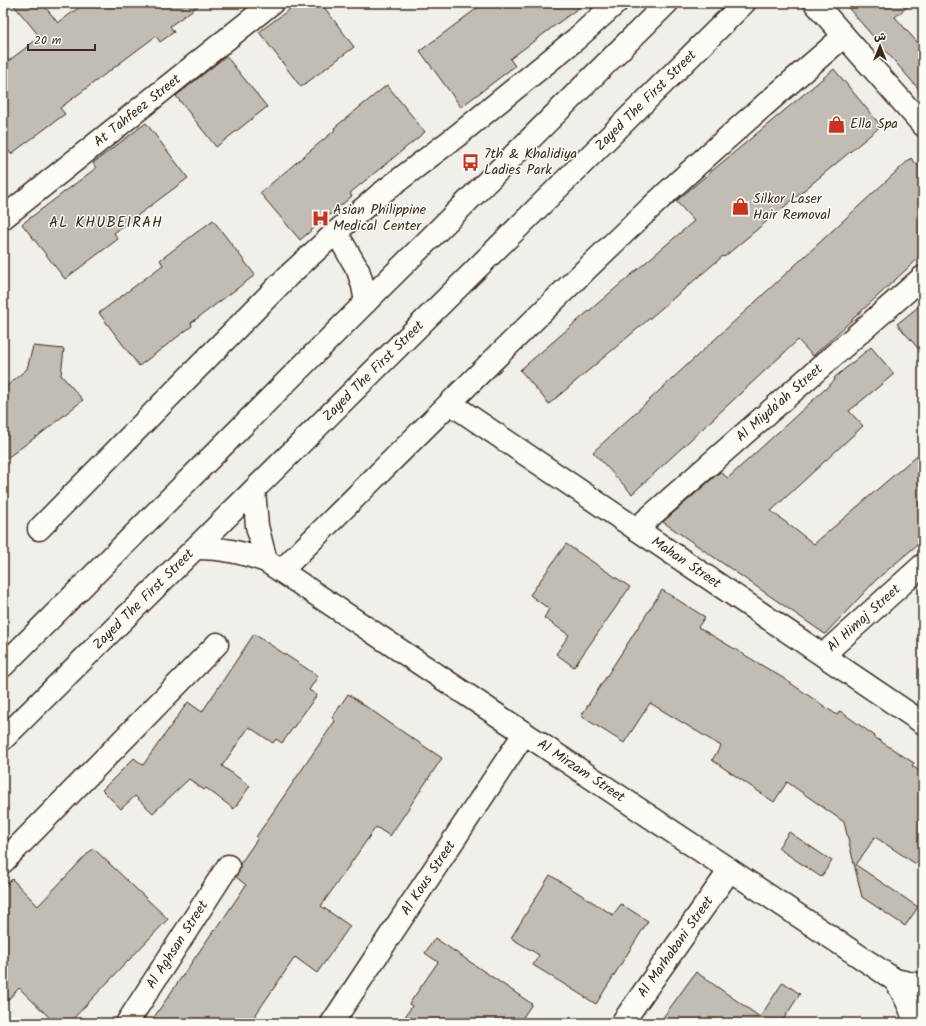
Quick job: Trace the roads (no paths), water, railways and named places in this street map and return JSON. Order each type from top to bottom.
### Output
[{"type":"street","name":"At Tahfeez Street","points":[[3,218],[272,3]]},
{"type":"street","points":[[39,529],[288,276],[336,232],[379,195],[458,134],[576,39],[616,3]]},
{"type":"street","points":[[3,666],[667,3]]},
{"type":"street","name":"Zayed The First Street","points":[[3,739],[744,3]]},
{"type":"street","points":[[815,3],[923,124]]},
{"type":"street","points":[[254,490],[257,526],[273,566],[450,403],[644,214],[747,120],[844,36]]},
{"type":"street","points":[[336,232],[358,270],[366,302]]},
{"type":"street","name":"Al Miyda'ah Street","points":[[636,529],[923,277]]},
{"type":"street","name":"Mahan Street","points":[[450,403],[923,723]]},
{"type":"street","name":"Al Mirzam Street","points":[[196,548],[214,548],[232,551],[249,555],[273,566],[895,980],[923,985]]},
{"type":"street","name":"Al Himaj Street","points":[[823,655],[923,565]]},
{"type":"street","points":[[3,642],[26,634],[44,625]]},
{"type":"street","points":[[3,862],[217,644]]},
{"type":"street","name":"Al Kous Street","points":[[332,1023],[524,734]]},
{"type":"street","name":"Al Aghsan Street","points":[[127,1023],[228,866]]},
{"type":"street","name":"Al Marhabani Street","points":[[622,1023],[730,870]]},
{"type":"street","name":"Al Mirzam Street","points":[[895,980],[910,1007],[915,1023]]},
{"type":"place","name":"Ella Spa","points":[[837,124]]},
{"type":"place","name":"7th & Khalidiya Ladies Park","points":[[471,162]]},
{"type":"place","name":"Silkor Laser Hair Removal","points":[[740,207]]},
{"type":"place","name":"Asian Philippine Medical Center","points":[[320,218]]},
{"type":"district","name":"AL KHUBEIRAH","points":[[106,223]]}]
